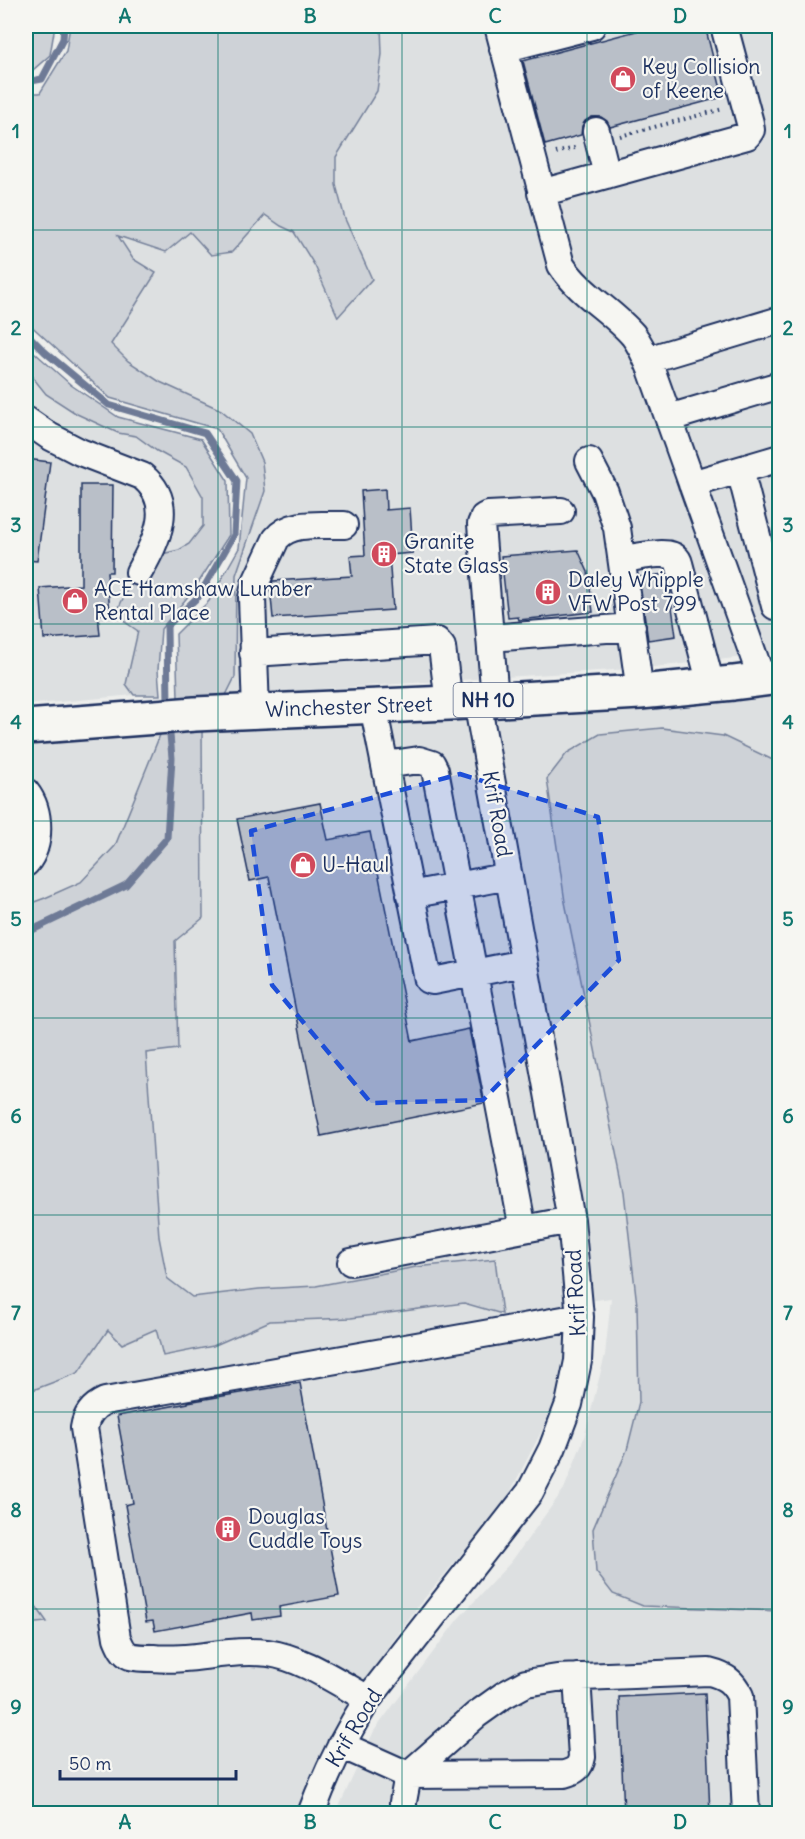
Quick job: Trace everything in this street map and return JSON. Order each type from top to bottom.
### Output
[{"type":"main road","name":"Winchester Street","points":[[26,727],[195,714],[640,692],[771,678]]},
{"type":"street","points":[[592,26],[501,37],[541,194],[561,266],[579,286],[625,326],[635,337],[647,360],[692,484],[771,678]]},
{"type":"street","points":[[541,194],[747,136],[751,130],[724,26]]},
{"type":"street","points":[[597,136],[608,175]]},
{"type":"street","points":[[647,360],[780,320]]},
{"type":"street","points":[[669,418],[780,385]]},
{"type":"street","points":[[26,420],[80,453],[142,476],[159,494],[162,508],[154,542],[139,572]]},
{"type":"street","points":[[692,484],[780,458]]},
{"type":"street","points":[[589,461],[605,492],[617,528],[640,692]]},
{"type":"street","points":[[740,470],[775,606]]},
{"type":"street","points":[[474,701],[490,638],[481,524],[484,517],[493,514],[561,511]]},
{"type":"street","points":[[256,711],[252,597],[255,585],[276,539],[281,532],[295,527],[344,525]]},
{"type":"street","points":[[623,559],[663,554],[671,554],[676,558],[681,567],[711,685]]},
{"type":"street","points":[[490,638],[632,627]]},
{"type":"street","points":[[254,653],[437,641],[474,701]]},
{"type":"street","name":"Krif Road","points":[[311,1814],[323,1781],[368,1699],[530,1492],[552,1449],[569,1404],[578,1361],[580,1317],[571,1220],[509,876],[474,701]]},
{"type":"street","points":[[373,706],[428,980],[434,981],[524,963]]},
{"type":"street","points":[[385,765],[419,760],[432,764],[524,1229]]},
{"type":"street","points":[[26,792],[33,806],[37,842],[33,855],[26,863]]},
{"type":"street","points":[[410,895],[509,876]]},
{"type":"street","points":[[351,1262],[571,1220]]},
{"type":"street","points":[[368,1699],[306,1666],[276,1655],[252,1652],[174,1660],[130,1656],[124,1651],[117,1638],[84,1428],[85,1420],[97,1405],[105,1401],[580,1317]]},
{"type":"street","points":[[404,1814],[408,1775],[476,1714],[526,1683],[557,1678],[709,1672],[724,1676],[735,1686],[740,1696],[746,1814]]},
{"type":"street","points":[[341,1745],[408,1775],[564,1774],[572,1772],[580,1766],[582,1757],[577,1677]]},
{"type":"path","points":[[532,159],[597,136],[745,103]]},
{"type":"highlighted area","points":[[460,774],[598,817],[619,960],[483,1100],[371,1103],[272,985],[251,831]]},
{"type":"shaded area","points":[[26,26],[55,26],[50,55],[26,76]]},
{"type":"shaded area","points":[[70,26],[381,26],[382,54],[377,91],[336,157],[336,185],[345,219],[372,279],[338,317],[315,266],[294,232],[265,215],[232,252],[211,255],[190,232],[166,252],[118,236],[133,259],[156,273],[111,344],[128,361],[160,382],[221,410],[250,434],[262,462],[265,491],[236,575],[235,677],[226,695],[178,698],[176,634],[209,601],[239,548],[246,478],[217,429],[110,398],[26,321],[26,93],[40,93],[66,51]]},
{"type":"shaded area","points":[[381,26],[779,26],[779,653],[645,668],[226,695],[235,676],[236,575],[251,537],[250,434],[221,410],[160,382],[128,361],[111,343],[156,273],[133,259],[117,236],[166,252],[190,231],[232,251],[265,215],[294,232],[315,266],[372,279],[345,219],[336,185],[336,157],[377,91],[382,54]]},
{"type":"shaded area","points":[[26,345],[71,385],[118,417],[201,439],[228,481],[229,535],[195,588],[161,629],[158,670],[160,695],[134,695],[126,684],[138,631],[125,622],[119,607],[130,584],[143,581],[162,554],[179,550],[189,544],[203,526],[203,497],[186,467],[136,436],[118,433],[77,414],[46,394],[26,369]]},
{"type":"shaded area","points":[[26,369],[46,394],[77,414],[118,433],[136,436],[186,467],[203,497],[203,526],[189,544],[179,550],[162,554],[125,622],[138,631],[126,684],[134,695],[26,705]]},
{"type":"shaded area","points":[[779,693],[779,1813],[336,1813],[374,1731],[458,1619],[511,1562],[564,1489],[584,1438],[605,1355],[611,1298],[566,1304],[567,1336],[563,1368],[552,1411],[505,1502],[419,1605],[351,1699],[300,1813],[26,1813],[26,1624],[46,1622],[26,1592],[26,1396],[33,1390],[78,1373],[108,1330],[156,1329],[162,1356],[213,1346],[270,1321],[352,1318],[464,1303],[502,1313],[499,1301],[416,1267],[316,1286],[259,1289],[192,1297],[167,1279],[159,1237],[146,1053],[178,1049],[175,941],[204,897],[202,724],[340,723],[556,715],[701,706]]},
{"type":"shaded area","points":[[202,724],[203,918],[175,941],[178,1049],[146,1053],[159,1237],[167,1278],[192,1297],[259,1289],[316,1286],[416,1267],[495,1259],[502,1314],[464,1303],[351,1318],[270,1321],[213,1346],[163,1356],[156,1329],[122,1344],[108,1330],[78,1373],[33,1390],[26,1396],[26,905],[81,882],[115,846],[162,730]]},
{"type":"shaded area","points":[[662,728],[723,736],[779,763],[779,1611],[643,1606],[613,1594],[596,1572],[593,1529],[627,1450],[639,1402],[637,1305],[624,1192],[565,902],[547,779],[567,753],[600,734]]},
{"type":"shaded area","points":[[162,730],[115,846],[81,882],[26,905],[26,739]]},
{"type":"shaded area","points":[[26,1592],[47,1622],[26,1624]]},
{"type":"building","name":"Key Collision of Keene","points":[[655,26],[705,26],[723,97],[610,127],[601,117],[592,117],[585,121],[581,135],[545,145],[523,61]]},
{"type":"building","points":[[26,459],[50,462],[37,561],[26,560]]},
{"type":"building","points":[[81,485],[113,485],[112,572],[107,572],[110,614],[98,614],[100,635],[44,639],[40,588],[81,585]]},
{"type":"building","name":"Granite State Glass","points":[[385,489],[386,510],[410,508],[413,553],[389,555],[393,610],[273,618],[270,587],[273,581],[352,576],[350,556],[365,555],[361,491]]},
{"type":"building","name":"Daley Whipple VFW Post 799","points":[[578,550],[588,572],[593,612],[519,620],[518,617],[508,618],[501,556]]},
{"type":"building","points":[[665,574],[666,585],[669,585],[676,636],[648,640],[639,577]]},
{"type":"building","points":[[320,803],[328,840],[370,832],[412,1041],[469,1029],[484,1103],[321,1136],[269,877],[250,881],[237,819]]},
{"type":"building","name":"Douglas Cuddle Toys","points":[[300,1383],[339,1596],[279,1607],[280,1616],[253,1620],[252,1613],[155,1631],[153,1621],[146,1622],[125,1505],[133,1503],[117,1416]]},
{"type":"building","points":[[705,1693],[710,1814],[624,1814],[619,1697]]},
{"type":"waterway","points":[[26,82],[42,79],[63,39],[64,26]]},
{"type":"waterway","points":[[26,333],[45,352],[109,405],[205,433],[237,481],[234,535],[199,596],[167,626],[168,706]]},
{"type":"waterway","points":[[26,933],[126,885],[167,838],[172,758],[169,723]]},
{"type":"place","name":"Key Collision of Keene","points":[[623,79]]},
{"type":"place","name":"Granite State Glass","points":[[384,554]]},
{"type":"place","name":"Daley Whipple VFW Post 799","points":[[548,592]]},
{"type":"place","name":"ACE Hamshaw Lumber Rental Place","points":[[75,601]]},
{"type":"place","name":"U-Haul","points":[[303,865]]},
{"type":"place","name":"Douglas Cuddle Toys","points":[[228,1529]]}]
